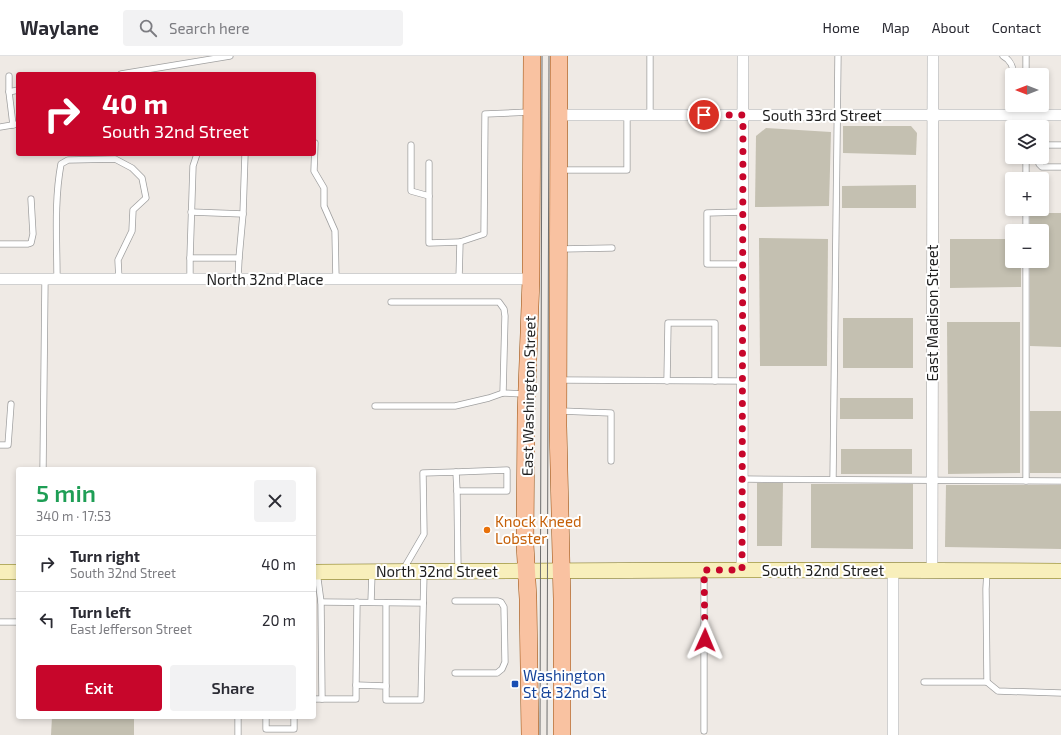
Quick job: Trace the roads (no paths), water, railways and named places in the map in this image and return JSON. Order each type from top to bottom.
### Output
[{"type":"main road","name":"East Washington Street","points":[[530,735],[525,544],[527,394],[531,279],[532,56]]},
{"type":"main road","name":"East Washington Street","points":[[559,56],[558,411],[562,735]]},
{"type":"main road","name":"North 32nd Street","points":[[316,572],[561,570]]},
{"type":"main road","name":"South 32nd Street","points":[[561,570],[1061,571]]},
{"type":"main road","points":[[0,572],[16,572]]},
{"type":"street","points":[[742,570],[743,56]]},
{"type":"street","name":"East Madison Street","points":[[932,570],[933,56]]},
{"type":"street","name":"South 33rd Street","points":[[558,116],[933,116],[1005,111]]},
{"type":"street","name":"South 33rd Street","points":[[1034,112],[1061,116]]},
{"type":"street","name":"North 32nd Place","points":[[0,279],[531,279]]},
{"type":"street","points":[[893,571],[893,735]]},
{"type":"lane","points":[[133,72],[230,56]]},
{"type":"lane","points":[[650,56],[650,115]]},
{"type":"lane","points":[[834,479],[838,56]]},
{"type":"lane","points":[[1004,56],[1008,58],[1013,68]]},
{"type":"lane","points":[[1026,56],[1026,68]]},
{"type":"lane","points":[[0,127],[15,124],[9,92],[8,76]]},
{"type":"lane","points":[[9,92],[16,90]]},
{"type":"lane","points":[[429,163],[429,243],[460,242],[484,234],[485,114],[532,112]]},
{"type":"lane","points":[[558,170],[627,170],[627,116]]},
{"type":"lane","points":[[1049,146],[1061,145]]},
{"type":"lane","points":[[411,146],[411,191],[429,196]]},
{"type":"lane","points":[[190,279],[193,166],[196,156]]},
{"type":"lane","points":[[238,280],[243,214],[245,156]]},
{"type":"lane","points":[[315,156],[314,171],[324,188],[324,206],[335,231],[336,280]]},
{"type":"lane","points":[[57,280],[58,177],[61,164],[68,160],[115,159],[132,168],[142,178],[146,198],[133,210],[132,231],[118,260],[119,280]]},
{"type":"lane","points":[[1039,164],[1042,167],[1061,167]]},
{"type":"lane","points":[[0,244],[31,243],[33,234],[31,199]]},
{"type":"lane","points":[[191,212],[243,214]]},
{"type":"lane","points":[[743,212],[707,213],[707,264],[743,264]]},
{"type":"lane","points":[[459,279],[460,242]]},
{"type":"lane","points":[[558,249],[612,248]]},
{"type":"lane","points":[[190,258],[239,258]]},
{"type":"lane","points":[[1026,268],[1026,480]]},
{"type":"lane","points":[[43,467],[45,280]]},
{"type":"lane","points":[[391,302],[499,302],[504,309],[505,316],[504,393]]},
{"type":"lane","points":[[667,380],[668,323],[715,323],[715,381]]},
{"type":"lane","points":[[558,380],[742,381]]},
{"type":"lane","points":[[376,406],[455,406],[504,393],[527,394]]},
{"type":"lane","points":[[0,445],[8,445],[11,404]]},
{"type":"lane","points":[[558,411],[611,413],[611,461]]},
{"type":"lane","points":[[402,571],[424,534],[423,473],[507,470],[507,490],[457,491]]},
{"type":"lane","points":[[456,472],[458,571]]},
{"type":"lane","points":[[742,479],[1061,481]]},
{"type":"lane","points":[[704,570],[704,731]]},
{"type":"lane","points":[[371,602],[372,571]]},
{"type":"lane","points":[[386,603],[386,700],[421,700],[424,571]]},
{"type":"lane","points":[[987,571],[987,682]]},
{"type":"lane","points":[[316,572],[321,602],[322,699]]},
{"type":"lane","points":[[455,601],[501,602],[504,607],[505,662],[502,669],[497,673],[455,673]]},
{"type":"lane","points":[[321,602],[423,603]]},
{"type":"lane","points":[[316,699],[356,699],[357,602]]},
{"type":"lane","points":[[0,622],[16,622]]},
{"type":"lane","points":[[924,682],[987,682],[998,691],[1061,693]]},
{"type":"lane","points":[[356,685],[386,686]]},
{"type":"lane","points":[[238,719],[238,735]]},
{"type":"lane","points":[[266,719],[266,729],[294,729],[294,719]]},
{"type":"tram line","points":[[540,735],[542,56]]},
{"type":"tram line","points":[[547,735],[549,56]]},
{"type":"place","name":"Knock Kneed Lobster","points":[[487,530]]},
{"type":"place","name":"Washington St & 32nd St","points":[[515,684]]}]
